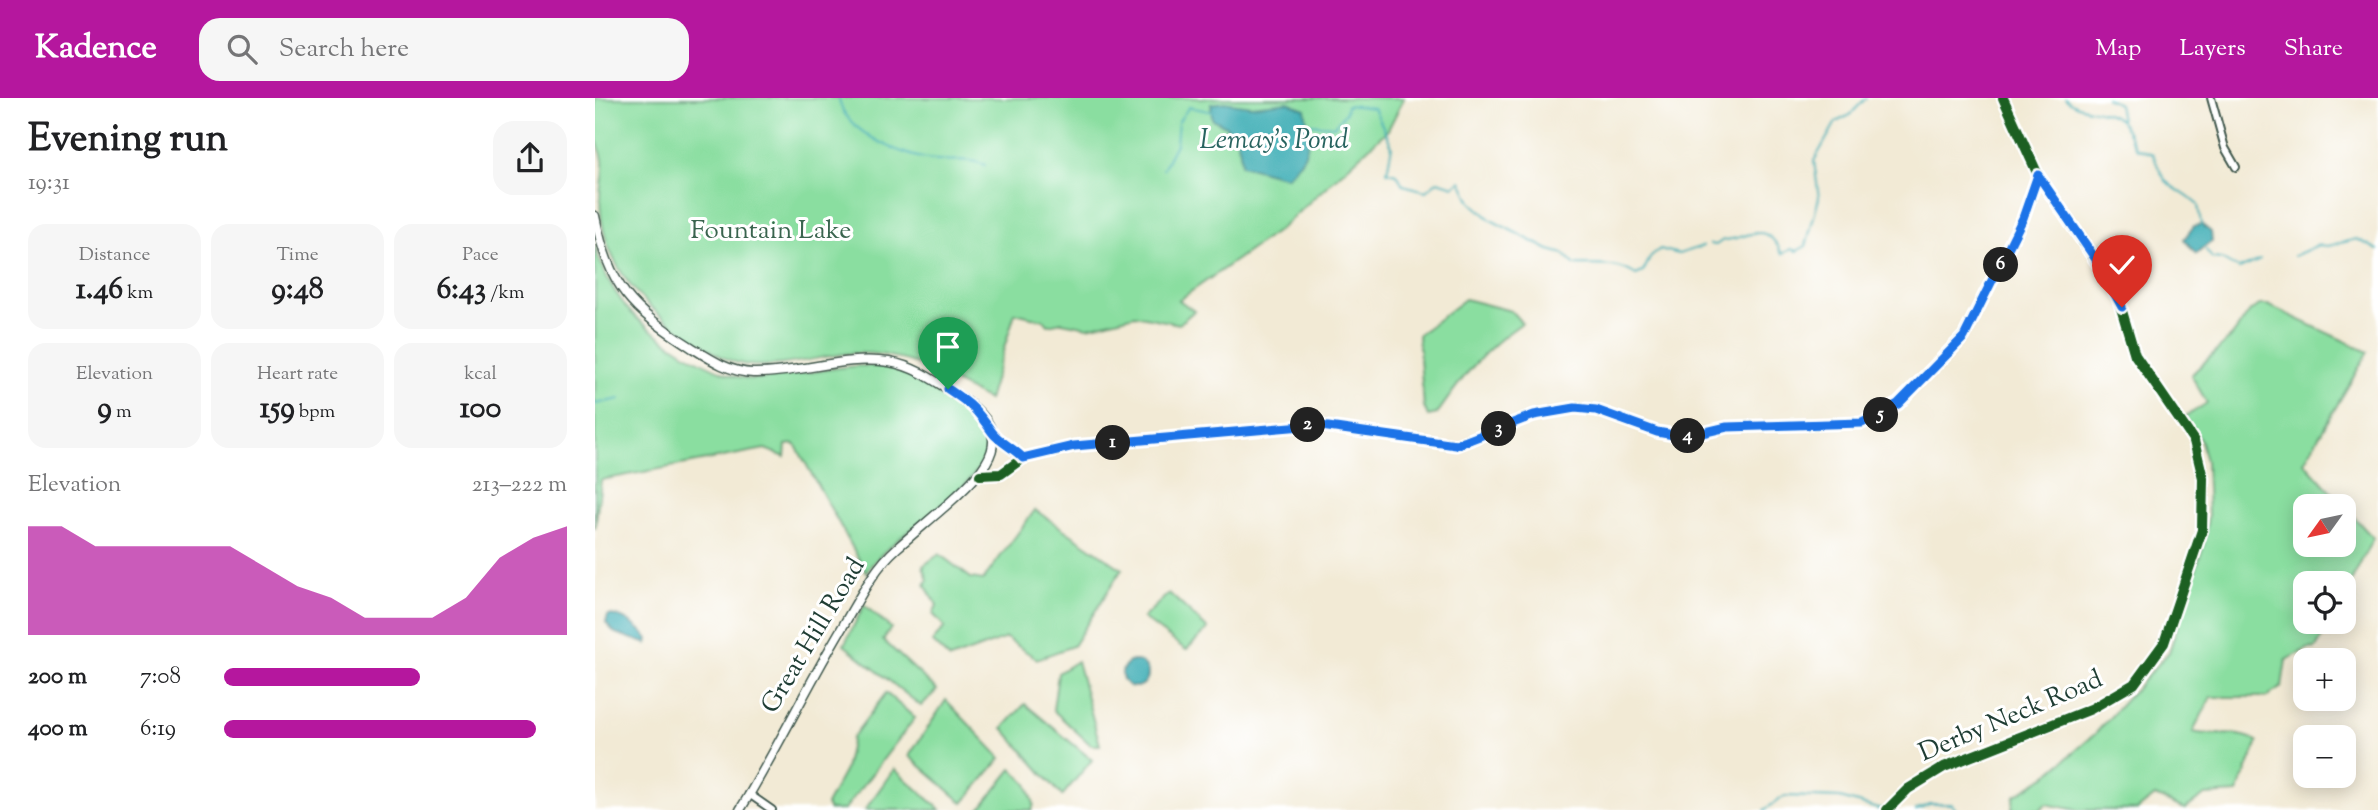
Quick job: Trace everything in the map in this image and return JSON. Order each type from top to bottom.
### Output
[{"type":"main road","points":[[595,216],[610,266],[631,303],[647,318],[719,364],[736,371],[761,373],[862,361],[897,363],[914,370],[965,400],[986,420],[993,435],[992,456],[980,475]]},
{"type":"main road","name":"Great Hill Road","points":[[740,810],[808,683],[883,562],[980,475]]},
{"type":"street","name":"Derby Neck Road","points":[[1887,810],[1908,789],[1944,767],[2091,709],[2134,684],[2164,643],[2200,540],[2203,478],[2195,441],[2135,355],[2122,307],[2111,283],[2038,175],[2003,98]]},
{"type":"street","points":[[2211,98],[2225,148],[2237,167]]},
{"type":"street","points":[[980,475],[1001,474],[1023,458],[1074,446],[1314,425],[1456,445],[1534,415],[1575,408],[1596,410],[1657,432],[1685,437],[1727,427],[1853,424],[1878,417],[1898,404],[1964,337],[2023,218],[2038,175]]},
{"type":"street","points":[[993,435],[1023,458]]},
{"type":"street","points":[[749,794],[772,810]]},
{"type":"green space","name":"Fountain Lake","points":[[595,98],[1404,98],[1388,130],[1279,230],[1179,300],[1194,311],[1179,324],[1135,315],[1088,327],[1062,322],[1048,325],[1044,320],[1015,313],[988,400],[919,365],[883,355],[844,354],[772,365],[741,364],[717,354],[669,323],[625,278],[607,241],[600,198],[603,161],[595,135]]},
{"type":"green space","points":[[595,246],[607,278],[636,318],[685,353],[721,371],[753,379],[848,367],[879,366],[912,375],[932,385],[968,411],[980,426],[986,442],[984,458],[975,474],[946,502],[878,557],[866,572],[795,444],[786,445],[785,457],[765,449],[601,480],[595,529]]},
{"type":"green space","points":[[1465,299],[1511,311],[1522,323],[1475,364],[1437,414],[1428,416],[1424,407],[1418,335]]},
{"type":"green space","points":[[2260,305],[2268,305],[2368,352],[2304,462],[2333,494],[2293,494],[2293,557],[2356,557],[2356,519],[2373,538],[2356,572],[2293,571],[2293,634],[2324,634],[2316,648],[2293,648],[2293,656],[2286,660],[2282,687],[2266,697],[2211,697],[2193,732],[2243,736],[2258,742],[2237,793],[2205,795],[2185,809],[2155,796],[2137,810],[2077,810],[2046,804],[2039,810],[2012,810],[2014,796],[2045,777],[2095,734],[2169,652],[2204,544],[2208,516],[2206,461],[2201,442],[2185,417],[2207,403],[2191,375],[2232,336],[2251,310]]},
{"type":"green space","points":[[1035,510],[1122,569],[1073,646],[1037,659],[1006,638],[950,659],[932,642],[945,627],[933,614],[937,605],[925,585],[928,580],[923,566],[939,554],[971,578],[983,580]]},
{"type":"green space","points":[[1169,593],[1208,629],[1186,650],[1143,618]]},
{"type":"green space","points":[[864,605],[891,628],[883,640],[937,690],[921,706],[844,645]]},
{"type":"green space","points":[[1077,661],[1100,745],[1091,745],[1053,710],[1058,673]]},
{"type":"green space","points":[[886,693],[915,718],[844,810],[829,810],[826,805],[845,770],[852,738]]},
{"type":"green space","points":[[946,700],[1001,758],[963,803],[909,756]]},
{"type":"green space","points":[[1025,704],[1092,760],[1062,796],[1003,728]]},
{"type":"green space","points":[[894,769],[941,810],[865,810]]},
{"type":"green space","points":[[1012,769],[1027,784],[1034,804],[1032,810],[979,810]]},
{"type":"water","name":"Lemay's Pond","points":[[1224,102],[1251,106],[1288,102],[1305,109],[1307,147],[1301,161],[1286,177],[1241,165],[1240,149],[1235,136],[1212,119],[1211,104]]},
{"type":"water","points":[[2201,224],[2211,232],[2212,241],[2196,254],[2184,239],[2194,226]]},
{"type":"water","points":[[608,615],[625,619],[636,626],[648,639],[647,644],[615,633],[606,623]]},
{"type":"water","points":[[1135,661],[1144,665],[1148,674],[1144,683],[1135,687],[1126,683],[1122,674],[1126,665]]},
{"type":"waterway","points":[[1710,244],[1716,245],[1723,240],[1762,233],[1776,243],[1782,254],[1806,246],[1819,198],[1814,161],[1836,122],[1850,115],[1866,98]]},
{"type":"waterway","points":[[2065,98],[2077,106],[2106,113],[2120,120],[2136,148],[2153,154],[2167,182],[2198,205],[2201,224]]},
{"type":"waterway","points":[[2106,98],[2118,104],[2121,120]]},
{"type":"waterway","points":[[839,100],[853,123],[879,142],[894,149],[924,158],[967,160],[985,165]]},
{"type":"waterway","points":[[1310,124],[1334,126],[1346,112],[1347,105],[1374,108],[1392,146],[1387,172],[1397,174],[1403,185],[1426,191],[1438,181],[1454,186],[1461,181],[1471,202],[1491,220],[1549,250],[1564,254],[1575,265],[1614,266],[1636,275],[1643,272],[1651,256],[1660,249],[1679,254],[1703,246]]},
{"type":"waterway","points":[[1163,169],[1176,144],[1178,122],[1189,107],[1213,112]]},
{"type":"waterway","points":[[2294,256],[2318,245],[2328,246],[2357,239],[2378,250]]},
{"type":"waterway","points":[[2206,250],[2212,258],[2221,259],[2239,269],[2260,260]]},
{"type":"waterway","points":[[595,404],[620,399]]},
{"type":"waterway","points":[[1764,810],[1785,796],[1840,798],[1882,810]]},
{"type":"waterway","points":[[1916,810],[1929,804],[1952,804],[1956,810]]},
{"type":"cycle path","points":[[1887,810],[1908,789],[1944,767],[2091,709],[2134,684],[2164,643],[2202,530],[2203,478],[2194,441],[2135,355],[2116,291],[2038,175],[2003,98]]},
{"type":"cycle path","points":[[980,475],[1001,474],[1023,458],[1074,446],[1314,425],[1456,445],[1534,415],[1575,408],[1596,410],[1657,432],[1686,437],[1727,427],[1862,423],[1898,404],[1964,336],[2023,218],[2038,175]]},
{"type":"route","points":[[948,389],[981,413],[993,435],[1000,437],[1023,458],[1074,446],[1314,425],[1456,445],[1534,415],[1575,408],[1596,410],[1657,432],[1685,437],[1727,427],[1862,423],[1878,417],[1898,404],[1964,337],[2023,218],[2038,175],[2097,261],[2122,307]]}]
